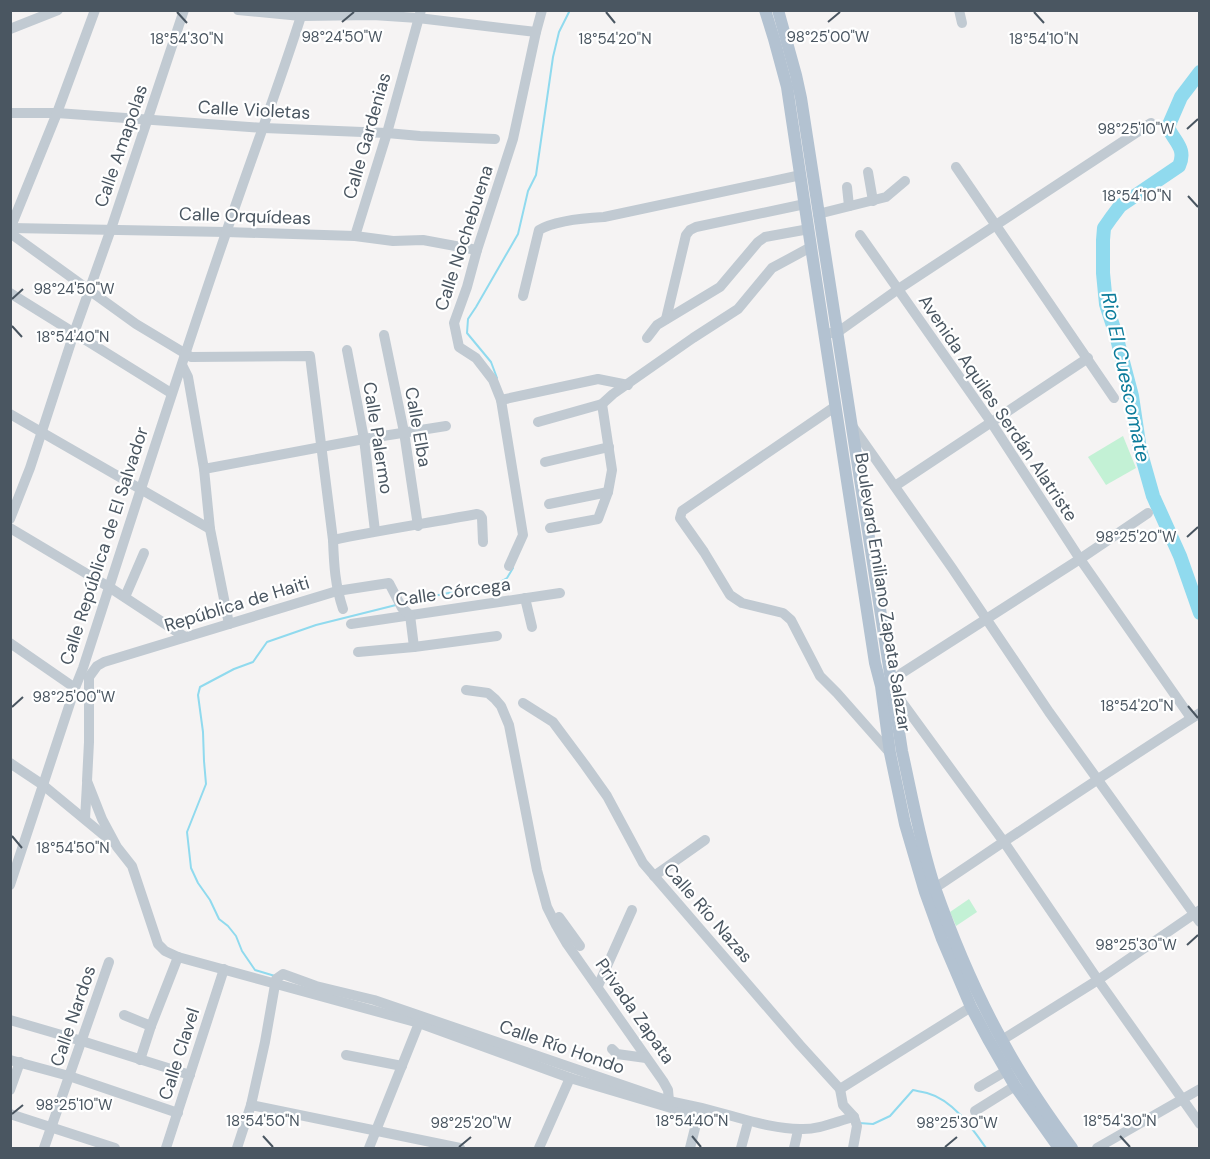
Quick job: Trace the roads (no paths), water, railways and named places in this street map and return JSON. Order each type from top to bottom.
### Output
[{"type":"main road","name":"Boulevard Emiliano Zapata Salazar","points":[[765,10],[788,87],[876,663],[881,686],[890,697],[890,753],[905,824],[925,892],[971,1008],[1015,1086],[1059,1149]]},
{"type":"main road","name":"Boulevard Emiliano Zapata Salazar","points":[[778,10],[801,98],[853,427],[890,697],[924,851],[935,888],[969,972],[1002,1040],[1030,1087],[1072,1149]]},
{"type":"street","points":[[10,29],[58,10]]},
{"type":"street","points":[[95,10],[11,230],[183,360],[204,469],[210,529],[229,624]]},
{"type":"street","name":"Calle Amapolas","points":[[10,519],[30,468],[184,10]]},
{"type":"street","points":[[238,10],[373,15],[419,14],[536,32]]},
{"type":"street","name":"Calle Nochebuena","points":[[509,566],[523,535],[501,400],[493,380],[476,358],[459,347],[454,323],[513,139],[542,10]]},
{"type":"street","points":[[959,10],[962,23]]},
{"type":"street","name":"Calle República de El Salvador","points":[[10,885],[14,867],[75,688],[85,675],[86,660],[171,393],[302,13]]},
{"type":"street","name":"Calle Gardenias","points":[[355,236],[387,133],[419,14]]},
{"type":"street","name":"Calle Violetas","points":[[10,113],[57,113],[264,128],[495,139]]},
{"type":"street","points":[[825,334],[838,332],[897,290],[1151,123]]},
{"type":"street","points":[[956,167],[1114,398]]},
{"type":"street","points":[[868,172],[873,201]]},
{"type":"street","points":[[523,296],[539,230],[546,226],[604,217],[801,175]]},
{"type":"street","points":[[818,214],[886,197],[905,181]]},
{"type":"street","points":[[847,186],[849,206]]},
{"type":"street","points":[[666,319],[690,230],[805,204]]},
{"type":"street","points":[[647,338],[657,325],[720,287],[758,242],[765,237],[808,228]]},
{"type":"street","name":"Calle Orquídeas","points":[[11,230],[355,236],[393,241],[423,240],[477,249]]},
{"type":"street","name":"Avenida Aquiles Serdán Alatriste","points":[[860,235],[991,422],[1080,559],[1195,716]]},
{"type":"street","points":[[538,422],[602,404],[693,338],[738,309],[772,268],[811,247]]},
{"type":"street","points":[[10,293],[171,393]]},
{"type":"street","name":"Calle Elba","points":[[384,335],[404,432],[418,526]]},
{"type":"street","name":"Calle Palermo","points":[[347,350],[364,438],[375,531]]},
{"type":"street","points":[[183,360],[191,357],[310,356],[333,540],[337,591],[344,609]]},
{"type":"street","points":[[895,486],[1088,358]]},
{"type":"street","points":[[501,400],[598,379],[628,384]]},
{"type":"street","points":[[550,528],[598,519],[608,492],[612,470],[602,404]]},
{"type":"street","points":[[836,406],[682,511],[680,518],[730,595],[742,603],[783,613],[791,620],[820,676],[890,753]]},
{"type":"street","points":[[10,414],[210,529]]},
{"type":"street","points":[[204,469],[364,438],[446,426]]},
{"type":"street","points":[[853,427],[1049,712],[1198,915],[1002,1040]]},
{"type":"street","points":[[545,462],[609,447]]},
{"type":"street","points":[[549,504],[608,492]]},
{"type":"street","points":[[1148,513],[902,673],[897,678],[890,697],[1004,842],[1200,1124]]},
{"type":"street","points":[[333,540],[477,514],[482,518],[483,542]]},
{"type":"street","points":[[10,528],[109,587],[185,637]]},
{"type":"street","points":[[125,597],[144,553]]},
{"type":"street","name":"República de Haiti","points":[[97,666],[337,591],[389,583],[406,611]]},
{"type":"street","name":"Calle Córcega","points":[[351,624],[406,611],[560,593]]},
{"type":"street","points":[[525,598],[532,627]]},
{"type":"street","points":[[406,611],[414,648]]},
{"type":"street","points":[[358,652],[414,648],[497,636]]},
{"type":"street","points":[[10,643],[75,688]]},
{"type":"street","points":[[86,660],[89,666],[97,666]]},
{"type":"street","points":[[85,819],[89,742],[85,675],[97,666]]},
{"type":"street","points":[[466,690],[488,693],[505,714],[516,756],[537,870],[548,907],[569,940],[580,946]]},
{"type":"street","name":"Calle Río Nazas","points":[[523,703],[553,722],[607,796],[643,863],[840,1089]]},
{"type":"street","points":[[935,888],[1097,778],[1195,716]]},
{"type":"street","points":[[10,763],[43,785],[117,847]]},
{"type":"street","points":[[87,781],[102,819],[117,847],[132,866],[158,944],[165,951],[178,957],[277,979],[251,1105],[237,1149]]},
{"type":"street","points":[[654,876],[705,840]]},
{"type":"street","points":[[543,868],[555,909],[569,940]]},
{"type":"street","points":[[598,987],[632,910]]},
{"type":"street","name":"Privada Zapata","points":[[569,940],[598,987],[655,1068],[668,1090],[669,1101]]},
{"type":"street","points":[[140,1060],[178,957]]},
{"type":"street","name":"Calle Nardos","points":[[44,1149],[109,962]]},
{"type":"street","name":"Calle Clavel","points":[[166,1149],[224,969]]},
{"type":"street","name":"Calle Río Hondo","points":[[277,979],[283,974],[316,986],[374,1000],[669,1101],[770,1126],[802,1129],[831,1125],[841,1120],[856,1121]]},
{"type":"street","name":"Calle Río Hondo","points":[[277,979],[419,1023],[570,1078],[698,1116],[690,1149]]},
{"type":"street","points":[[841,1120],[843,1105],[840,1089],[971,1008]]},
{"type":"street","points":[[124,1015],[151,1026]]},
{"type":"street","points":[[10,1020],[190,1076]]},
{"type":"street","points":[[369,1149],[419,1023]]},
{"type":"street","points":[[612,1049],[616,1054],[646,1058]]},
{"type":"street","points":[[346,1054],[402,1066]]},
{"type":"street","points":[[10,1090],[15,1061],[69,1076],[177,1113]]},
{"type":"street","points":[[979,1087],[1006,1071]]},
{"type":"street","points":[[538,1149],[570,1078]]},
{"type":"street","points":[[975,1111],[1015,1086]]},
{"type":"street","points":[[1096,1149],[1200,1089]]},
{"type":"street","points":[[251,1105],[377,1131],[435,1146],[460,1149]]},
{"type":"street","points":[[843,1105],[856,1121],[853,1149]]},
{"type":"street","points":[[10,1114],[115,1149]]},
{"type":"street","points":[[741,1149],[747,1126]]},
{"type":"street","points":[[794,1149],[797,1135]]},
{"type":"waterway","points":[[497,378],[491,362],[467,333],[468,319],[518,234],[528,191],[536,175],[553,57],[559,32],[570,10]]},
{"type":"waterway","name":"Rio El Cuescomate","points":[[1200,72],[1181,97],[1168,127],[1181,150],[1179,166],[1120,206],[1104,228],[1103,240],[1106,304],[1132,396],[1140,450],[1153,496],[1180,556],[1200,613]]},
{"type":"waterway","points":[[404,602],[498,583],[507,578],[513,568]]},
{"type":"waterway","points":[[275,976],[255,970],[242,951],[236,936],[219,919],[191,868],[187,832],[206,784],[198,695],[200,687],[253,662],[267,642],[316,625],[396,605]]},
{"type":"waterway","points":[[859,1123],[873,1124],[890,1116],[913,1090],[936,1097],[953,1108],[986,1148]]}]
